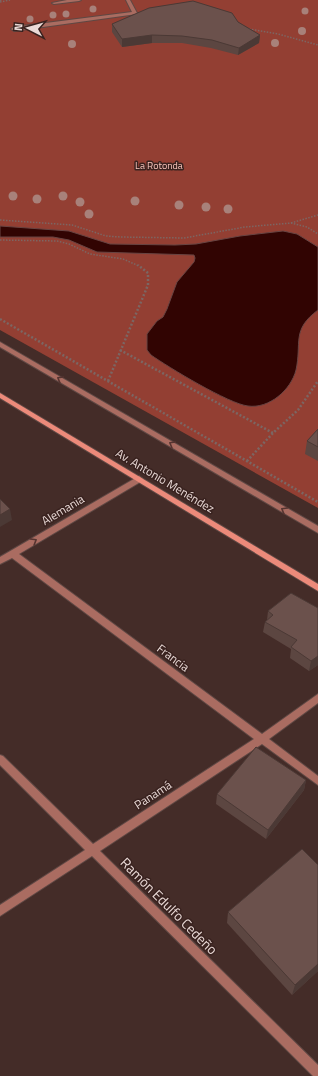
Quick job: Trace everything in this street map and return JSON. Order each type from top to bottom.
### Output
[{"type":"street","points":[[54,3],[79,0]]},
{"type":"street","points":[[14,29],[135,13],[128,0]]},
{"type":"street","points":[[0,344],[318,530]]},
{"type":"street","name":"Av. Antonio Menéndez","points":[[0,395],[318,588]]},
{"type":"street","name":"Alemania","points":[[0,561],[139,479]]},
{"type":"street","name":"Francia","points":[[13,554],[318,781]]},
{"type":"street","name":"Panamá","points":[[0,911],[262,739],[318,698]]},
{"type":"street","name":"Ramón Edulfo Cedeño","points":[[0,759],[318,1073]]},
{"type":"path","points":[[1,1],[10,0]]},
{"type":"path","points":[[244,28],[278,34],[318,45]]},
{"type":"path","points":[[0,220],[72,225],[106,236],[168,238],[205,235],[245,227],[291,223],[318,215]]},
{"type":"path","points":[[291,223],[307,227],[318,234]]},
{"type":"path","points":[[0,240],[47,240],[64,243],[92,254],[129,259],[142,267],[148,273],[148,285],[108,382]]},
{"type":"path","points":[[0,320],[318,502]]},
{"type":"path","points":[[120,350],[273,433]]},
{"type":"path","points":[[248,461],[273,433],[298,410],[318,381]]},
{"type":"green space","name":"La Rotonda","points":[[0,0],[318,0],[318,508],[0,330]]},
{"type":"shaded area","points":[[0,226],[69,231],[110,244],[196,244],[240,236],[283,231],[297,234],[318,247],[318,310],[304,324],[301,331],[299,337],[298,360],[293,377],[278,397],[264,404],[248,406],[239,404],[213,392],[151,355],[147,350],[147,334],[157,321],[163,317],[177,282],[194,262],[194,255],[97,252],[69,240],[53,237],[0,237]]},
{"type":"building","points":[[193,1],[232,13],[238,22],[260,35],[239,48],[212,40],[182,36],[152,35],[122,39],[112,24],[149,8]]},
{"type":"building","points":[[318,429],[318,447],[307,441]]},
{"type":"building","points":[[0,499],[10,509],[0,515]]},
{"type":"building","points":[[291,593],[318,608],[318,656],[311,661],[291,647],[297,640],[265,622],[273,615],[268,611]]},
{"type":"building","points":[[256,747],[306,780],[268,830],[217,794]]},
{"type":"building","points":[[302,849],[318,865],[318,964],[295,985],[228,912]]}]
